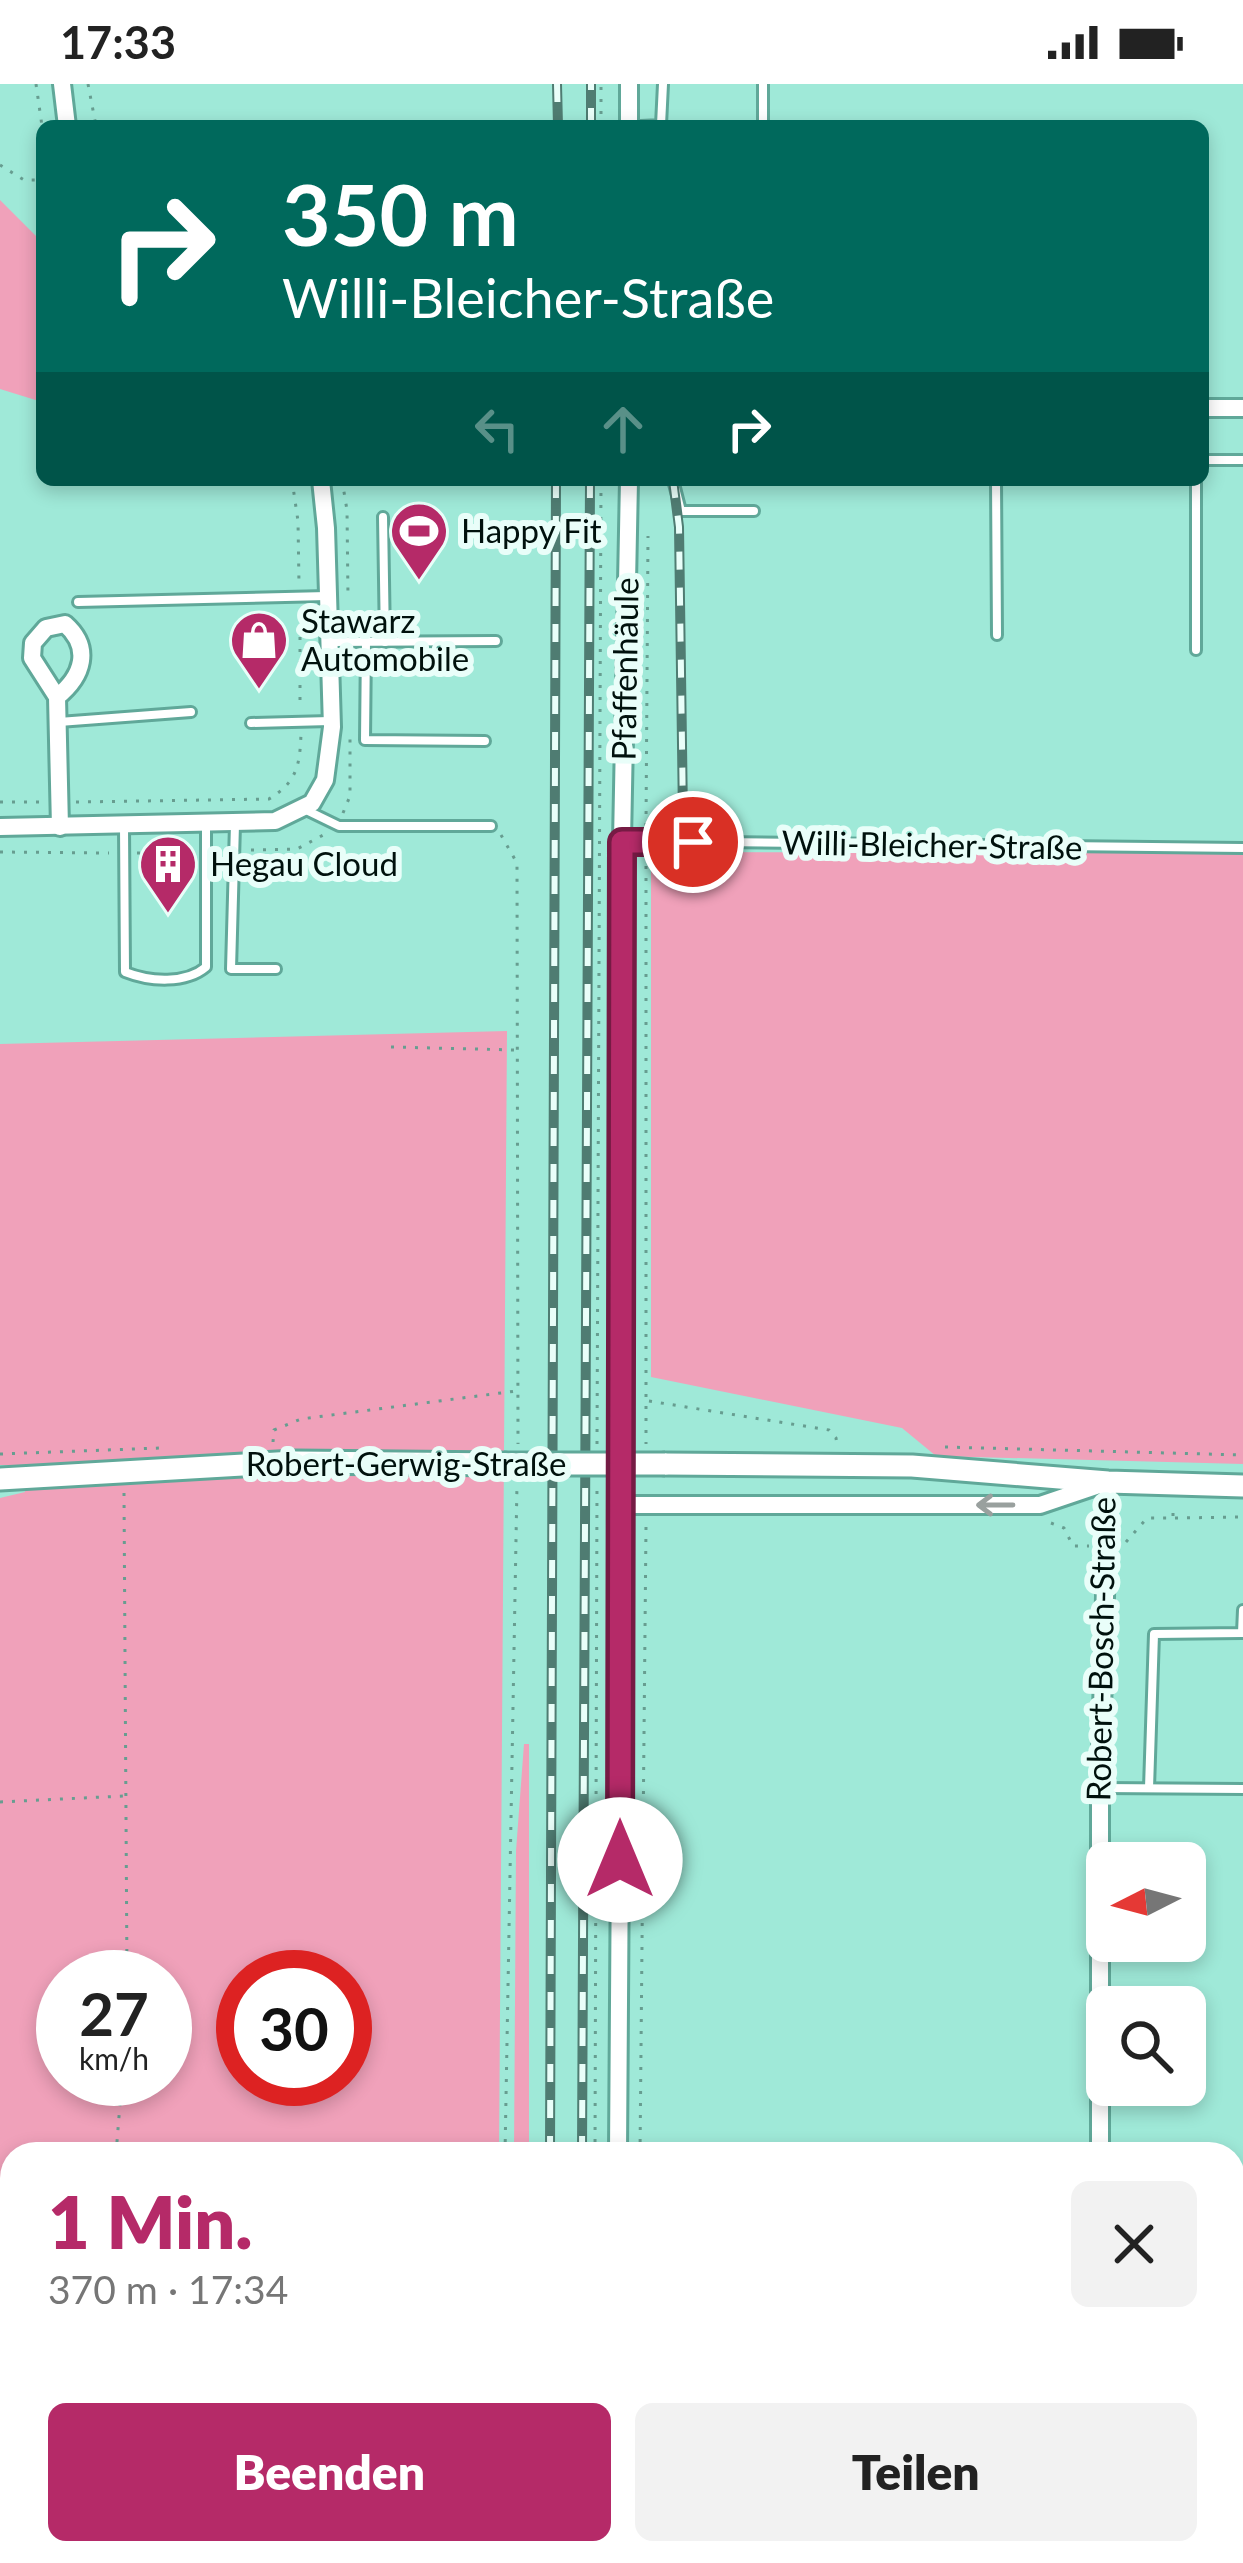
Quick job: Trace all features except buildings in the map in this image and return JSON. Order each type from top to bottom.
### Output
[{"type":"street","points":[[62,84],[66,120]]},
{"type":"street","points":[[628,84],[629,120]]},
{"type":"street","points":[[1209,408],[1243,408]]},
{"type":"street","points":[[0,827],[275,821],[312,803],[325,779],[331,721],[321,486]]},
{"type":"street","name":"Pfaffenhäule","points":[[618,2142],[622,842],[629,486]]},
{"type":"street","points":[[57,698],[60,827]]},
{"type":"street","name":"Robert-Gerwig-Straße","points":[[0,1479],[275,1463],[665,1464],[912,1466],[1108,1482],[1243,1486]]},
{"type":"street","name":"Robert-Bosch-Straße","points":[[622,1505],[1040,1505],[1108,1482],[1100,1788],[1100,2142]]},
{"type":"lane","points":[[661,120],[663,84]]},
{"type":"lane","points":[[763,84],[763,120]]},
{"type":"lane","points":[[1209,460],[1243,460]]},
{"type":"lane","points":[[675,486],[681,511],[754,511]]},
{"type":"lane","points":[[996,486],[997,635]]},
{"type":"lane","points":[[1196,486],[1196,650]]},
{"type":"lane","points":[[383,518],[385,642]]},
{"type":"lane","points":[[78,602],[328,596]]},
{"type":"lane","points":[[329,642],[496,641]]},
{"type":"lane","points":[[366,642],[365,740],[485,741]]},
{"type":"lane","points":[[58,722],[191,712]]},
{"type":"lane","points":[[251,723],[331,721]]},
{"type":"lane","points":[[303,808],[339,826],[491,826]]},
{"type":"lane","points":[[124,825],[125,972],[140,978],[193,979],[206,968],[206,823]]},
{"type":"lane","points":[[235,823],[231,969],[276,969]]},
{"type":"lane","name":"Willi-Bleicher-Straße","points":[[622,842],[1243,848]]},
{"type":"lane","points":[[1149,1788],[1154,1634],[1242,1634],[1243,1610]]},
{"type":"lane","points":[[1100,1788],[1243,1789]]},
{"type":"path","points":[[36,84],[41,120]]},
{"type":"path","points":[[88,84],[95,120]]},
{"type":"path","points":[[601,84],[601,120]]},
{"type":"path","points":[[0,165],[24,180],[36,180]]},
{"type":"path","points":[[343,486],[348,598]]},
{"type":"path","points":[[597,1452],[601,486]]},
{"type":"path","points":[[648,525],[646,1401],[829,1430],[837,1445]]},
{"type":"path","points":[[234,850],[297,849],[339,826],[350,796],[350,726]]},
{"type":"path","points":[[0,852],[206,852]]},
{"type":"path","points":[[391,1047],[518,1051]]},
{"type":"path","points":[[273,1442],[274,1430],[301,1419],[518,1391]]},
{"type":"path","points":[[943,1447],[1243,1455]]},
{"type":"path","points":[[595,2142],[597,1474]]},
{"type":"path","points":[[125,1514],[127,1950]]},
{"type":"path","points":[[1173,1518],[1243,1517]]},
{"type":"path","points":[[640,2142],[646,1532]]},
{"type":"path","points":[[0,1802],[125,1796]]},
{"type":"path","points":[[117,2142],[120,2106]]},
{"type":"shaded area","points":[[0,200],[36,236],[36,400],[0,389]]},
{"type":"shaded area","points":[[670,852],[1243,853],[1243,1464],[936,1456],[902,1428],[651,1377],[651,860]]},
{"type":"shaded area","points":[[507,1031],[499,2142],[0,2142],[0,1498],[25,1492],[22,1465],[0,1465],[0,1044]]},
{"type":"shaded area","points":[[524,1744],[529,1744],[529,2142],[514,2142],[516,1851]]},
{"type":"railway","points":[[557,84],[558,120]]},
{"type":"railway","points":[[591,84],[591,120]]},
{"type":"railway","points":[[550,2142],[556,486]]},
{"type":"railway","points":[[582,2142],[590,486]]},
{"type":"railway","points":[[674,486],[679,527],[683,817]]},
{"type":"place","name":"Happy Fit","points":[[419,582]]},
{"type":"place","name":"Stawarz Automobile","points":[[259,691]]},
{"type":"place","name":"Hegau Cloud","points":[[168,915]]},
{"type":"route","points":[[620,1860],[622,842],[693,842]]}]
